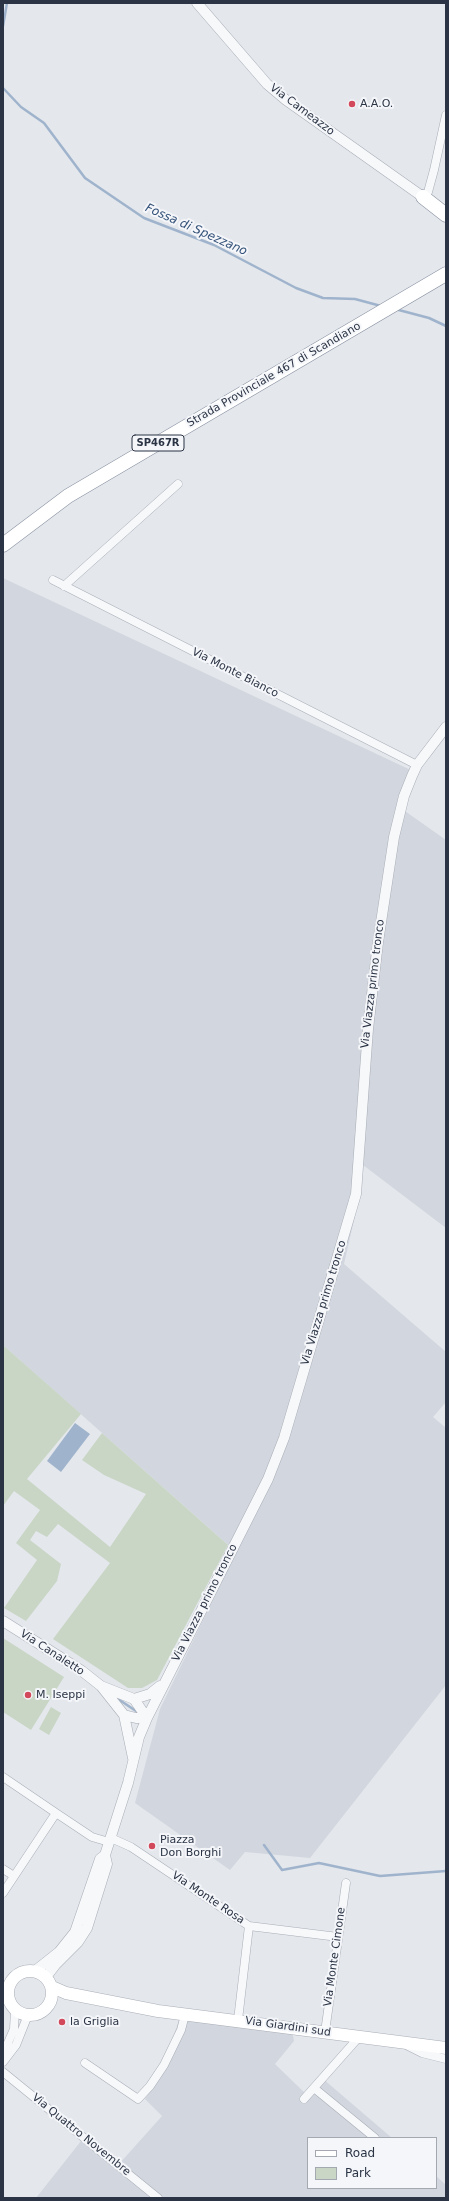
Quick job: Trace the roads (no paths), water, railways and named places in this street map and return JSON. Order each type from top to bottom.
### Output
[{"type":"highway","points":[[423,197],[445,216]]},
{"type":"highway","name":"Strada Provinciale 467 di Scandiano","points":[[3,545],[68,496],[427,285],[432,277],[445,273]]},
{"type":"main road","points":[[35,1971],[66,1993],[125,2003],[129,2006],[123,2009],[64,2001],[50,2004],[41,2013],[28,2015],[15,2010],[6,1998],[7,1984],[20,1973],[35,1971]]},
{"type":"main road","points":[[49,1982],[50,2004]]},
{"type":"main road","name":"Via Giardini sud","points":[[129,2006],[185,2015],[238,2020],[446,2048]]},
{"type":"street","name":"Via Cameazzo","points":[[197,3],[267,84],[286,100],[423,197]]},
{"type":"street","points":[[423,197],[428,192],[446,115]]},
{"type":"street","points":[[64,586],[178,484]]},
{"type":"street","name":"Via Monte Bianco","points":[[53,580],[417,765]]},
{"type":"street","name":"Via Viazza primo tronco","points":[[49,1982],[56,1964],[78,1942],[87,1928],[107,1864],[105,1855],[133,1759],[147,1718],[162,1685],[268,1479],[284,1438],[356,1194],[365,1057],[388,866],[404,796],[417,765],[446,727]]},
{"type":"street","name":"Via Canaletto","points":[[3,1622],[82,1671],[101,1686],[124,1715],[133,1759]]},
{"type":"street","points":[[147,1718],[134,1699],[150,1694],[162,1685]]},
{"type":"street","name":"Via Canaletto","points":[[101,1686],[134,1699]]},
{"type":"street","points":[[124,1715],[136,1718],[147,1718]]},
{"type":"street","name":"Via Monte Rosa","points":[[3,1777],[92,1837],[110,1840],[131,1847],[249,1926],[338,1937]]},
{"type":"street","points":[[3,1893],[56,1813]]},
{"type":"street","name":"Via Viazza primo tronco","points":[[35,1971],[59,1952],[75,1932],[100,1859],[105,1855]]},
{"type":"street","points":[[3,1868],[14,1876]]},
{"type":"street","name":"Via Monte Cimone","points":[[325,2032],[346,1883]]},
{"type":"street","points":[[238,2020],[249,1926]]},
{"type":"street","points":[[3,2054],[14,2029],[15,2010]]},
{"type":"street","points":[[3,2062],[16,2045],[28,2015]]},
{"type":"street","points":[[85,2063],[138,2099],[150,2086],[164,2065],[181,2030],[185,2015]]},
{"type":"street","points":[[304,2099],[359,2037]]},
{"type":"street","points":[[402,2042],[422,2053],[446,2059]]},
{"type":"street","name":"Via Quattro Novembre","points":[[3,2072],[158,2198]]},
{"type":"street","points":[[314,2088],[374,2137]]},
{"type":"water","points":[[75,1423],[90,1434],[61,1472],[47,1461]]},
{"type":"waterway","name":"Fossa di Spezzano","points":[[3,26],[7,3]]},
{"type":"waterway","name":"Fossa di Spezzano","points":[[3,88],[21,107],[44,123],[85,178],[144,218],[214,245],[296,288],[323,298],[355,299],[381,306]]},
{"type":"waterway","name":"Fossa di Spezzano","points":[[395,309],[429,318],[446,326]]},
{"type":"waterway","points":[[118,1699],[139,1713]]},
{"type":"waterway","points":[[264,1845],[282,1870],[319,1863],[380,1876],[446,1871]]},
{"type":"place","name":"A.A.O.","points":[[352,104]]},
{"type":"place","name":"M. Iseppi","points":[[28,1695]]},
{"type":"place","name":"Piazza Don Borghi","points":[[152,1846]]},
{"type":"place","name":"la Griglia","points":[[62,2022]]}]
